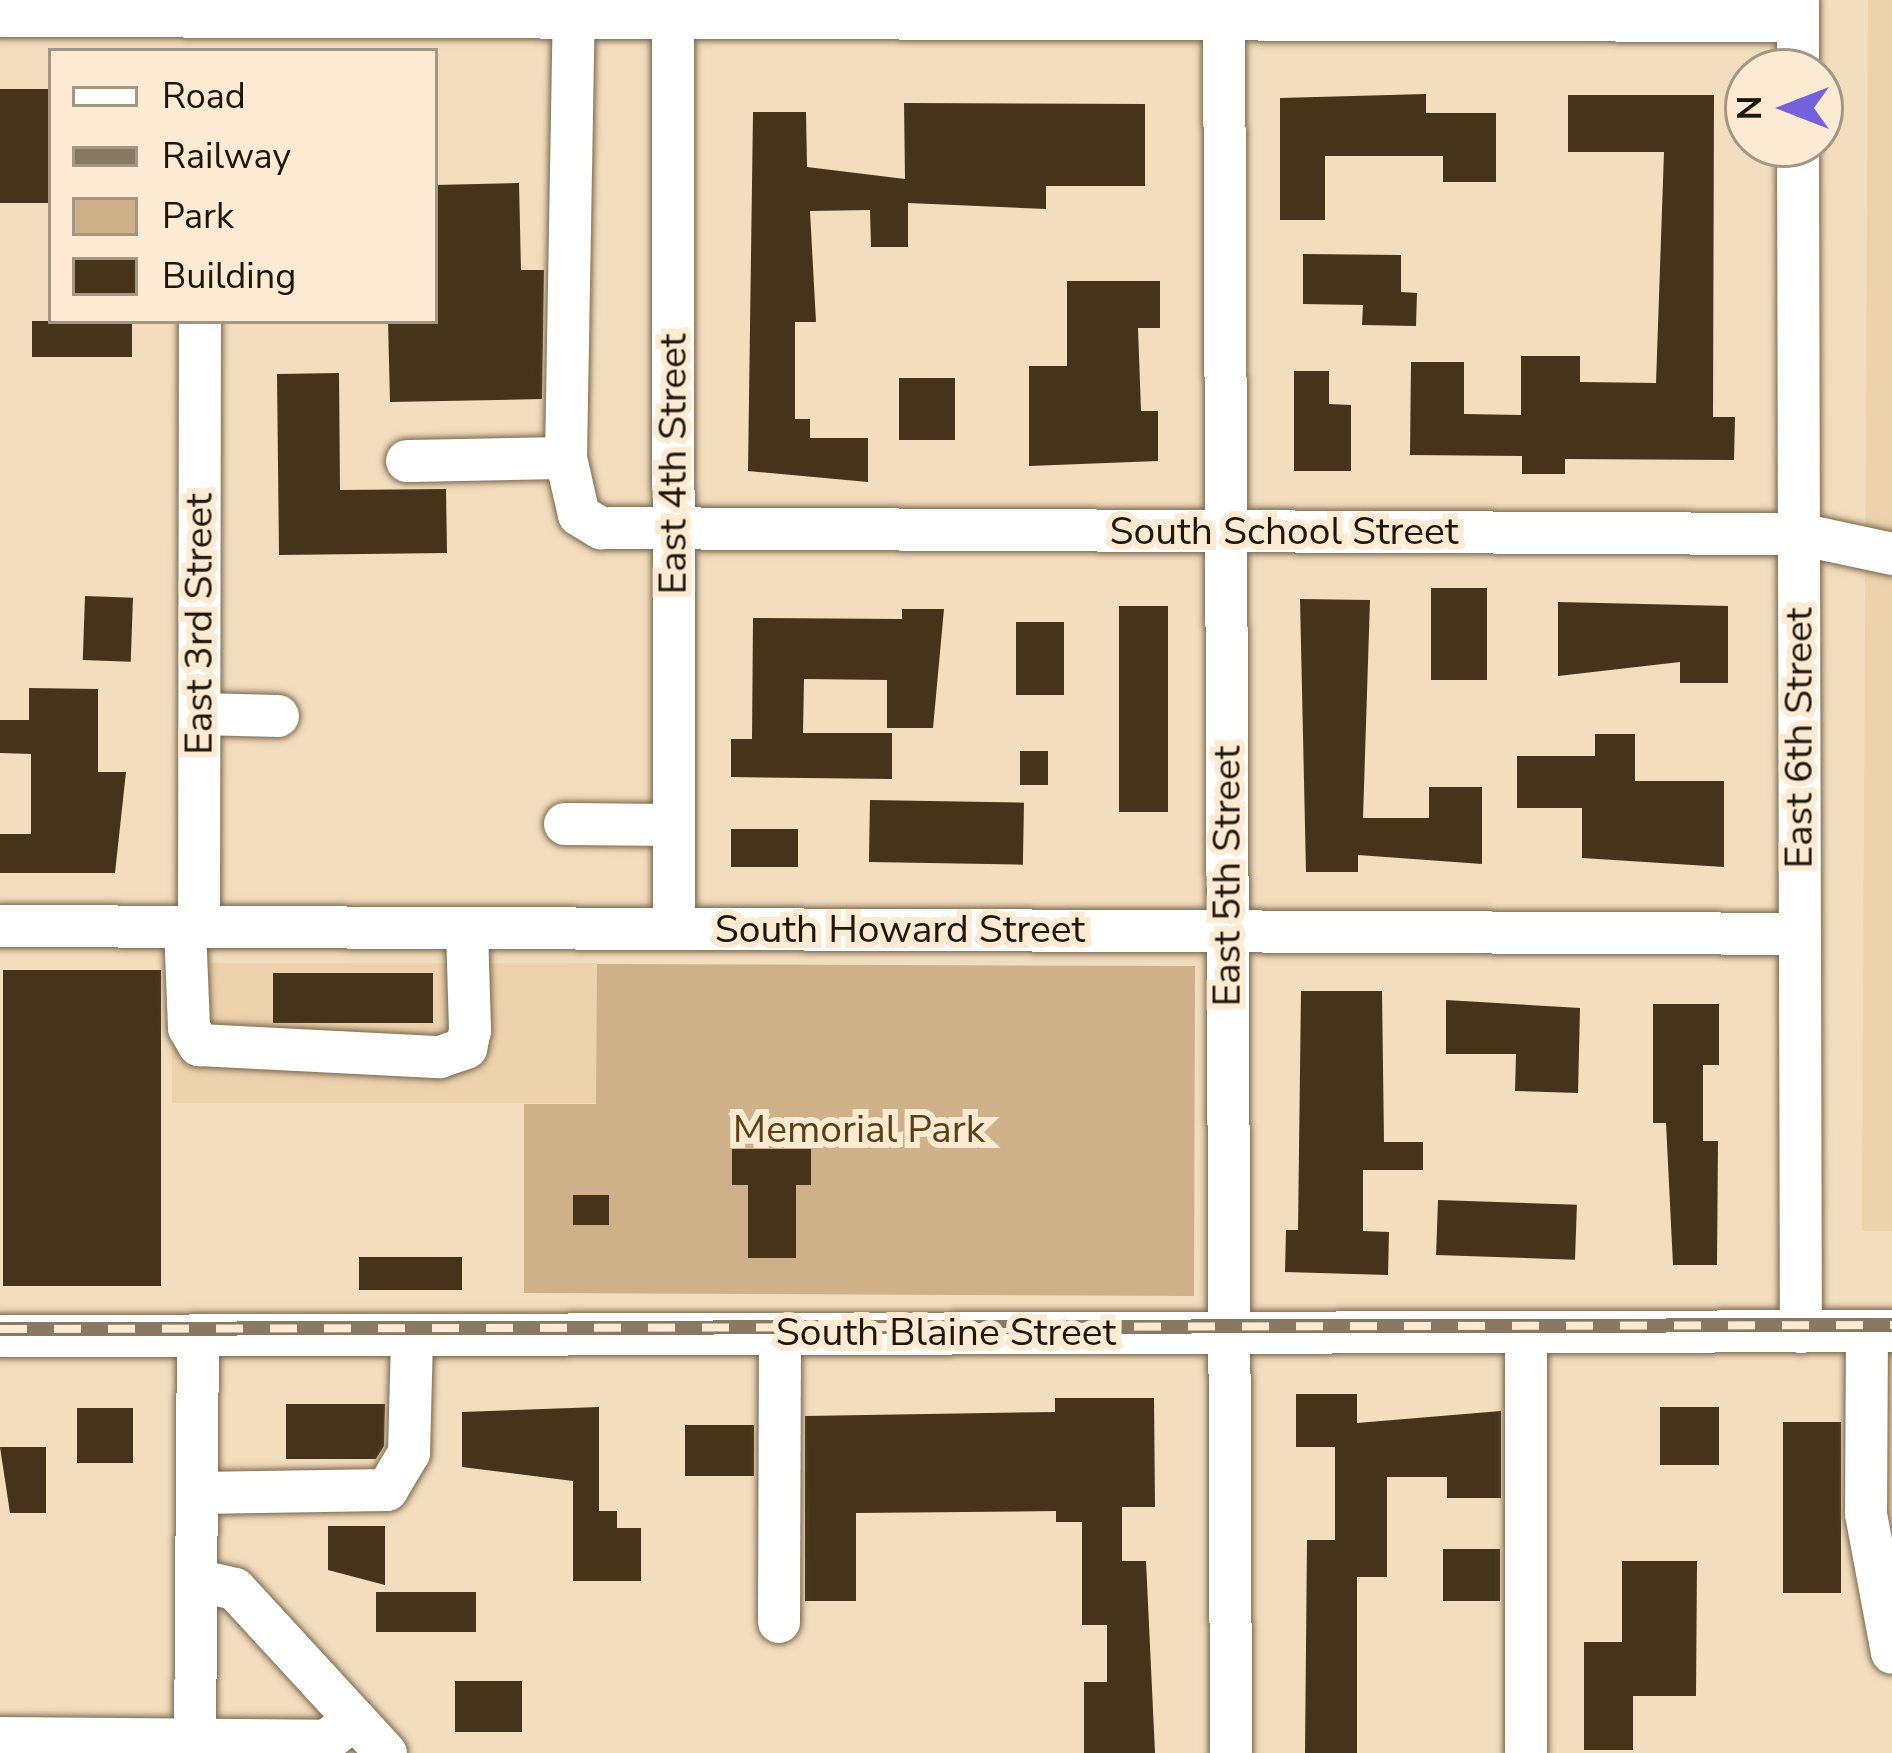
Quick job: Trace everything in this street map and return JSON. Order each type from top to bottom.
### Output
[{"type":"street","points":[[0,16],[201,22],[574,18],[674,9],[1798,10],[1798,48]]},
{"type":"street","name":"East 4th Street","points":[[674,9],[674,929]]},
{"type":"street","name":"East 5th Street","points":[[1225,11],[1231,1753]]},
{"type":"street","points":[[406,460],[566,458],[574,18]]},
{"type":"street","name":"East 6th Street","points":[[1798,168],[1801,1332]]},
{"type":"street","name":"East 3rd Street","points":[[200,324],[200,714],[189,1028],[200,1045],[440,1057],[466,1048],[470,1030],[467,928]]},
{"type":"street","name":"South School Street","points":[[566,458],[585,524],[674,530],[1799,534],[1892,554]]},
{"type":"street","points":[[200,714],[278,716]]},
{"type":"street","points":[[565,824],[674,825]]},
{"type":"street","name":"South Howard Street","points":[[0,926],[1800,934]]},
{"type":"street","points":[[1880,1331],[1866,1514],[1888,1592],[1892,1653]]},
{"type":"street","name":"South Blaine Street","points":[[0,1336],[1880,1331]]},
{"type":"street","points":[[1526,1332],[1526,1753]]},
{"type":"street","points":[[779,1622],[780,1334]]},
{"type":"street","points":[[197,1493],[387,1490],[410,1453],[412,1336]]},
{"type":"street","points":[[195,1746],[198,1337]]},
{"type":"street","points":[[196,1580],[235,1589],[386,1753]]},
{"type":"street","points":[[0,1738],[195,1746],[326,1741],[355,1719]]},
{"type":"shaded area","points":[[1868,0],[1892,0],[1892,1231],[1862,1231]]},
{"type":"shaded area","points":[[172,963],[597,963],[597,1103],[172,1103]]},
{"type":"green space","name":"Memorial Park","points":[[597,964],[1195,966],[1194,1296],[524,1293],[524,1104],[596,1104]]},
{"type":"building","points":[[0,89],[48,89],[48,203],[0,203]]},
{"type":"building","points":[[1426,94],[1426,113],[1496,113],[1496,182],[1443,182],[1443,156],[1325,156],[1325,220],[1280,220],[1280,98]]},
{"type":"building","points":[[1568,95],[1714,95],[1713,417],[1735,417],[1734,460],[1565,459],[1565,474],[1522,474],[1522,456],[1410,455],[1411,362],[1464,362],[1464,414],[1521,415],[1521,356],[1580,356],[1580,382],[1656,383],[1664,152],[1568,152]]},
{"type":"building","points":[[904,103],[1145,104],[1145,186],[1046,186],[1046,209],[908,203],[908,247],[871,247],[870,210],[810,211],[816,322],[795,322],[795,419],[810,419],[810,438],[868,438],[868,482],[748,471],[753,112],[806,112],[807,167],[905,179]]},
{"type":"building","points":[[519,183],[521,270],[544,270],[542,399],[390,402],[388,324],[438,324],[438,185]]},
{"type":"building","points":[[1303,254],[1401,255],[1401,292],[1417,293],[1416,326],[1362,325],[1363,305],[1303,304]]},
{"type":"building","points":[[1067,281],[1160,281],[1160,328],[1138,328],[1141,411],[1158,411],[1158,461],[1029,466],[1029,366],[1067,366]]},
{"type":"building","points":[[32,321],[132,324],[132,357],[32,357]]},
{"type":"building","points":[[1294,371],[1329,371],[1329,404],[1351,405],[1351,471],[1294,471]]},
{"type":"building","points":[[339,373],[340,490],[446,489],[447,553],[279,555],[277,374]]},
{"type":"building","points":[[899,378],[955,378],[955,440],[899,440]]},
{"type":"building","points":[[1431,588],[1487,588],[1487,680],[1431,680]]},
{"type":"building","points":[[85,596],[133,598],[131,662],[83,660]]},
{"type":"building","points":[[1300,599],[1370,600],[1363,818],[1429,818],[1429,787],[1482,787],[1482,864],[1358,855],[1358,872],[1306,872]]},
{"type":"building","points":[[1558,602],[1728,606],[1728,683],[1680,683],[1680,662],[1558,676]]},
{"type":"building","points":[[1119,606],[1168,606],[1168,812],[1119,812]]},
{"type":"building","points":[[902,609],[944,609],[933,728],[887,728],[887,680],[804,679],[803,733],[892,733],[892,779],[731,777],[731,739],[752,739],[753,618],[902,619]]},
{"type":"building","points":[[1016,622],[1064,622],[1064,695],[1016,695]]},
{"type":"building","points":[[29,688],[98,689],[98,772],[126,772],[115,873],[0,873],[0,834],[31,834],[31,754],[0,753],[0,720],[29,720]]},
{"type":"building","points":[[1595,734],[1635,734],[1635,781],[1724,781],[1724,867],[1582,858],[1582,808],[1517,808],[1517,756],[1595,756]]},
{"type":"building","points":[[1020,751],[1048,751],[1048,785],[1020,785]]},
{"type":"building","points":[[870,800],[1024,803],[1023,865],[869,862]]},
{"type":"building","points":[[731,829],[798,829],[798,867],[731,867]]},
{"type":"building","points":[[3,970],[161,970],[161,1286],[3,1286]]},
{"type":"building","points":[[273,973],[433,973],[433,1023],[273,1023]]},
{"type":"building","points":[[1301,991],[1382,991],[1384,1142],[1423,1142],[1423,1170],[1363,1170],[1363,1231],[1389,1232],[1388,1275],[1285,1272],[1286,1230],[1298,1230]]},
{"type":"building","points":[[1446,1000],[1580,1008],[1578,1093],[1515,1091],[1516,1054],[1446,1054]]},
{"type":"building","points":[[1653,1004],[1719,1004],[1719,1065],[1703,1065],[1703,1141],[1718,1141],[1717,1265],[1673,1265],[1666,1123],[1653,1123]]},
{"type":"building","points":[[732,1149],[811,1149],[811,1185],[796,1185],[796,1258],[748,1258],[748,1185],[732,1185]]},
{"type":"building","points":[[573,1195],[609,1195],[609,1225],[573,1225]]},
{"type":"building","points":[[1438,1200],[1577,1205],[1575,1260],[1436,1255]]},
{"type":"building","points":[[359,1257],[462,1257],[462,1290],[359,1290]]},
{"type":"building","points":[[1296,1394],[1357,1394],[1357,1423],[1501,1411],[1501,1498],[1447,1498],[1447,1477],[1387,1477],[1387,1577],[1357,1577],[1357,1753],[1305,1753],[1307,1540],[1335,1540],[1335,1447],[1296,1447]]},
{"type":"building","points":[[1055,1398],[1154,1398],[1155,1507],[1122,1507],[1122,1561],[1146,1561],[1155,1753],[1084,1753],[1084,1682],[1107,1682],[1107,1625],[1082,1625],[1082,1522],[1056,1522],[1056,1511],[856,1513],[856,1601],[805,1601],[805,1416],[1055,1412]]},
{"type":"building","points":[[286,1404],[385,1404],[384,1446],[376,1459],[286,1459]]},
{"type":"building","points":[[599,1407],[599,1511],[617,1511],[617,1528],[641,1528],[641,1581],[573,1581],[573,1481],[462,1467],[462,1412]]},
{"type":"building","points":[[1660,1407],[1719,1407],[1719,1465],[1660,1465]]},
{"type":"building","points":[[77,1408],[133,1408],[133,1463],[77,1463]]},
{"type":"building","points":[[1783,1422],[1841,1422],[1841,1593],[1783,1593]]},
{"type":"building","points":[[685,1425],[754,1425],[754,1476],[685,1476]]},
{"type":"building","points":[[0,1447],[46,1447],[46,1513],[10,1513]]},
{"type":"building","points":[[328,1526],[385,1526],[385,1585],[328,1570]]},
{"type":"building","points":[[1443,1549],[1500,1549],[1500,1601],[1443,1601]]},
{"type":"building","points":[[1622,1561],[1697,1561],[1696,1696],[1633,1696],[1633,1750],[1584,1750],[1584,1642],[1622,1642]]},
{"type":"building","points":[[376,1592],[476,1592],[476,1632],[376,1632]]},
{"type":"building","points":[[455,1681],[522,1681],[522,1732],[455,1732]]},
{"type":"railway","points":[[0,1329],[1892,1325]]}]
